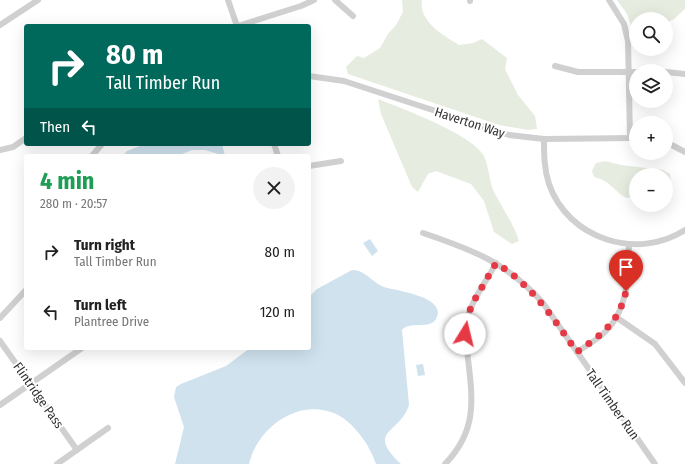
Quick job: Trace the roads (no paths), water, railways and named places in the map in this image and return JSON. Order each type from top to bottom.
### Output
[{"type":"street","points":[[0,25],[38,0]]},
{"type":"street","points":[[228,0],[237,24]]},
{"type":"street","points":[[244,24],[301,6],[314,0]]},
{"type":"street","points":[[335,0],[353,16]]},
{"type":"street","points":[[609,0],[622,19],[627,35],[632,64]]},
{"type":"street","points":[[554,66],[578,72],[629,72]]},
{"type":"street","points":[[673,73],[685,74]]},
{"type":"street","name":"Haverton Way","points":[[311,76],[344,81],[499,133],[544,139],[629,138]]},
{"type":"street","points":[[0,150],[13,147],[24,139]]},
{"type":"street","points":[[544,139],[546,173],[549,185],[561,208],[572,220],[591,234],[610,241],[629,245],[649,244],[676,235],[685,230]]},
{"type":"street","points":[[94,154],[100,146]]},
{"type":"street","points":[[673,146],[685,152]]},
{"type":"street","points":[[311,166],[341,161]]},
{"type":"street","name":"Tall Timber Run","points":[[423,233],[475,251],[496,263],[520,280],[533,292],[655,464]]},
{"type":"street","points":[[577,352],[605,332],[616,317],[624,300],[628,282],[629,245]]},
{"type":"street","points":[[445,464],[462,442],[472,412],[472,397],[465,334],[468,316],[476,297],[496,263]]},
{"type":"street","points":[[0,318],[13,306],[24,292]]},
{"type":"street","points":[[616,317],[655,344],[685,383]]},
{"type":"street","name":"Flintridge Pass","points":[[0,341],[77,450]]},
{"type":"street","points":[[0,405],[79,350]]},
{"type":"street","points":[[57,464],[108,428]]},
{"type":"water","points":[[140,146],[222,146],[224,154],[218,154],[205,150],[192,150],[182,154],[124,154],[127,151]]},
{"type":"water","points":[[370,239],[378,251],[372,256],[363,243]]},
{"type":"water","points":[[352,270],[356,270],[384,287],[427,299],[434,304],[438,310],[437,317],[431,324],[410,326],[402,330],[409,405],[405,414],[385,438],[386,445],[401,464],[376,464],[370,449],[360,434],[348,422],[334,413],[320,409],[293,413],[280,420],[260,439],[253,451],[249,464],[175,464],[184,427],[174,397],[176,387],[226,366],[247,350],[311,350],[311,295],[317,289]]},
{"type":"water","points":[[423,364],[425,375],[418,376],[416,365]]}]
